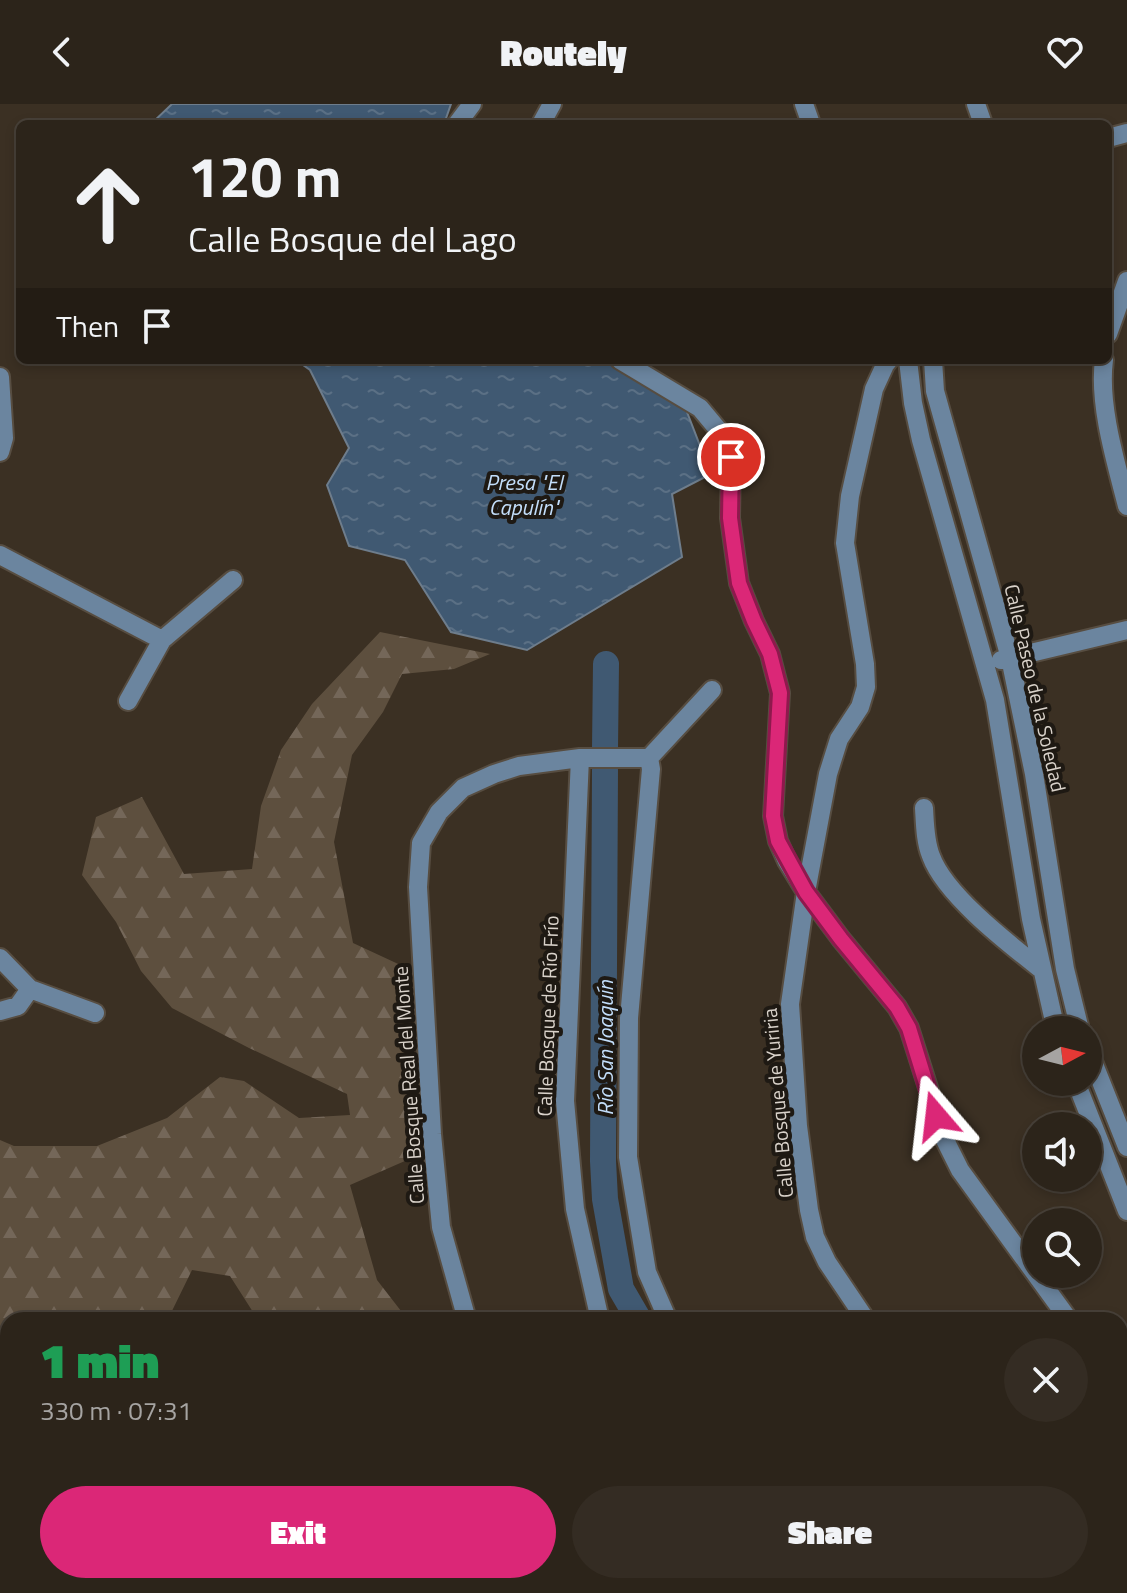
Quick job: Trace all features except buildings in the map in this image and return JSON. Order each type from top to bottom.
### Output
[{"type":"street","points":[[1112,323],[1127,281]]},
{"type":"street","points":[[627,364],[700,408],[725,438],[731,457],[730,518],[739,583],[770,654],[780,693],[773,816],[778,841],[806,892],[897,1007],[909,1028],[944,1138],[960,1170],[1063,1312]]},
{"type":"street","name":"Calle Bosque de Yuriria","points":[[861,1312],[827,1262],[815,1237],[798,1126],[790,1004],[806,892],[828,774],[839,739],[860,707],[866,687],[845,543],[850,496],[874,389],[886,364]]},
{"type":"street","points":[[908,364],[921,440],[995,700],[1031,919],[1053,1016]]},
{"type":"street","name":"Calle Paseo de la Soledad","points":[[933,364],[935,391],[1010,658],[1034,774],[1065,969],[1077,1016]]},
{"type":"street","points":[[1104,364],[1102,378],[1112,450],[1127,506]]},
{"type":"street","points":[[0,377],[4,438],[0,452]]},
{"type":"street","points":[[0,555],[162,640]]},
{"type":"street","points":[[128,701],[162,640],[233,580]]},
{"type":"street","points":[[985,663],[1127,630]]},
{"type":"street","points":[[580,758],[649,758],[712,690]]},
{"type":"street","name":"Calle Bosque Real del Monte","points":[[465,1312],[441,1227],[432,1134],[418,887],[421,843],[439,812],[463,788],[519,766],[580,758]]},
{"type":"street","name":"Calle Bosque de Río Frío","points":[[580,758],[565,1101],[575,1209],[598,1312]]},
{"type":"street","points":[[649,758],[651,769],[629,1018],[628,1157],[647,1272],[664,1312]]},
{"type":"street","points":[[924,808],[931,857],[943,882],[999,935],[1042,970]]},
{"type":"street","points":[[0,958],[30,989],[95,1013]]},
{"type":"street","points":[[0,1011],[18,1006],[30,989]]},
{"type":"street","points":[[1102,1084],[1127,1147]]},
{"type":"street","points":[[1082,1096],[1127,1211]]},
{"type":"green space","points":[[380,632],[490,654],[454,669],[402,674],[383,712],[352,755],[334,842],[353,943],[409,969],[414,1157],[350,1185],[377,1280],[402,1312],[253,1312],[230,1276],[192,1270],[171,1312],[0,1312],[0,1140],[14,1146],[97,1146],[167,1118],[220,1077],[244,1081],[299,1118],[350,1115],[347,1094],[172,1008],[141,971],[116,922],[82,875],[96,817],[142,797],[184,874],[252,869],[261,806],[281,750],[312,704]]},
{"type":"water","points":[[172,104],[451,104],[445,120],[155,120]]},
{"type":"water","name":"Presa \"El Capulín\"","points":[[302,364],[613,364],[685,407],[711,474],[672,494],[682,557],[527,650],[451,632],[405,560],[349,546],[327,485],[349,448],[310,370]]},
{"type":"waterway","name":"Río San Joaquín","points":[[605,748],[606,664]]},
{"type":"waterway","name":"Río San Joaquín","points":[[605,770],[605,1199],[621,1289],[634,1312]]},
{"type":"route","points":[[731,457],[730,518],[739,583],[770,654],[780,693],[773,816],[778,841],[806,892],[897,1007],[909,1028],[936,1116]]}]
